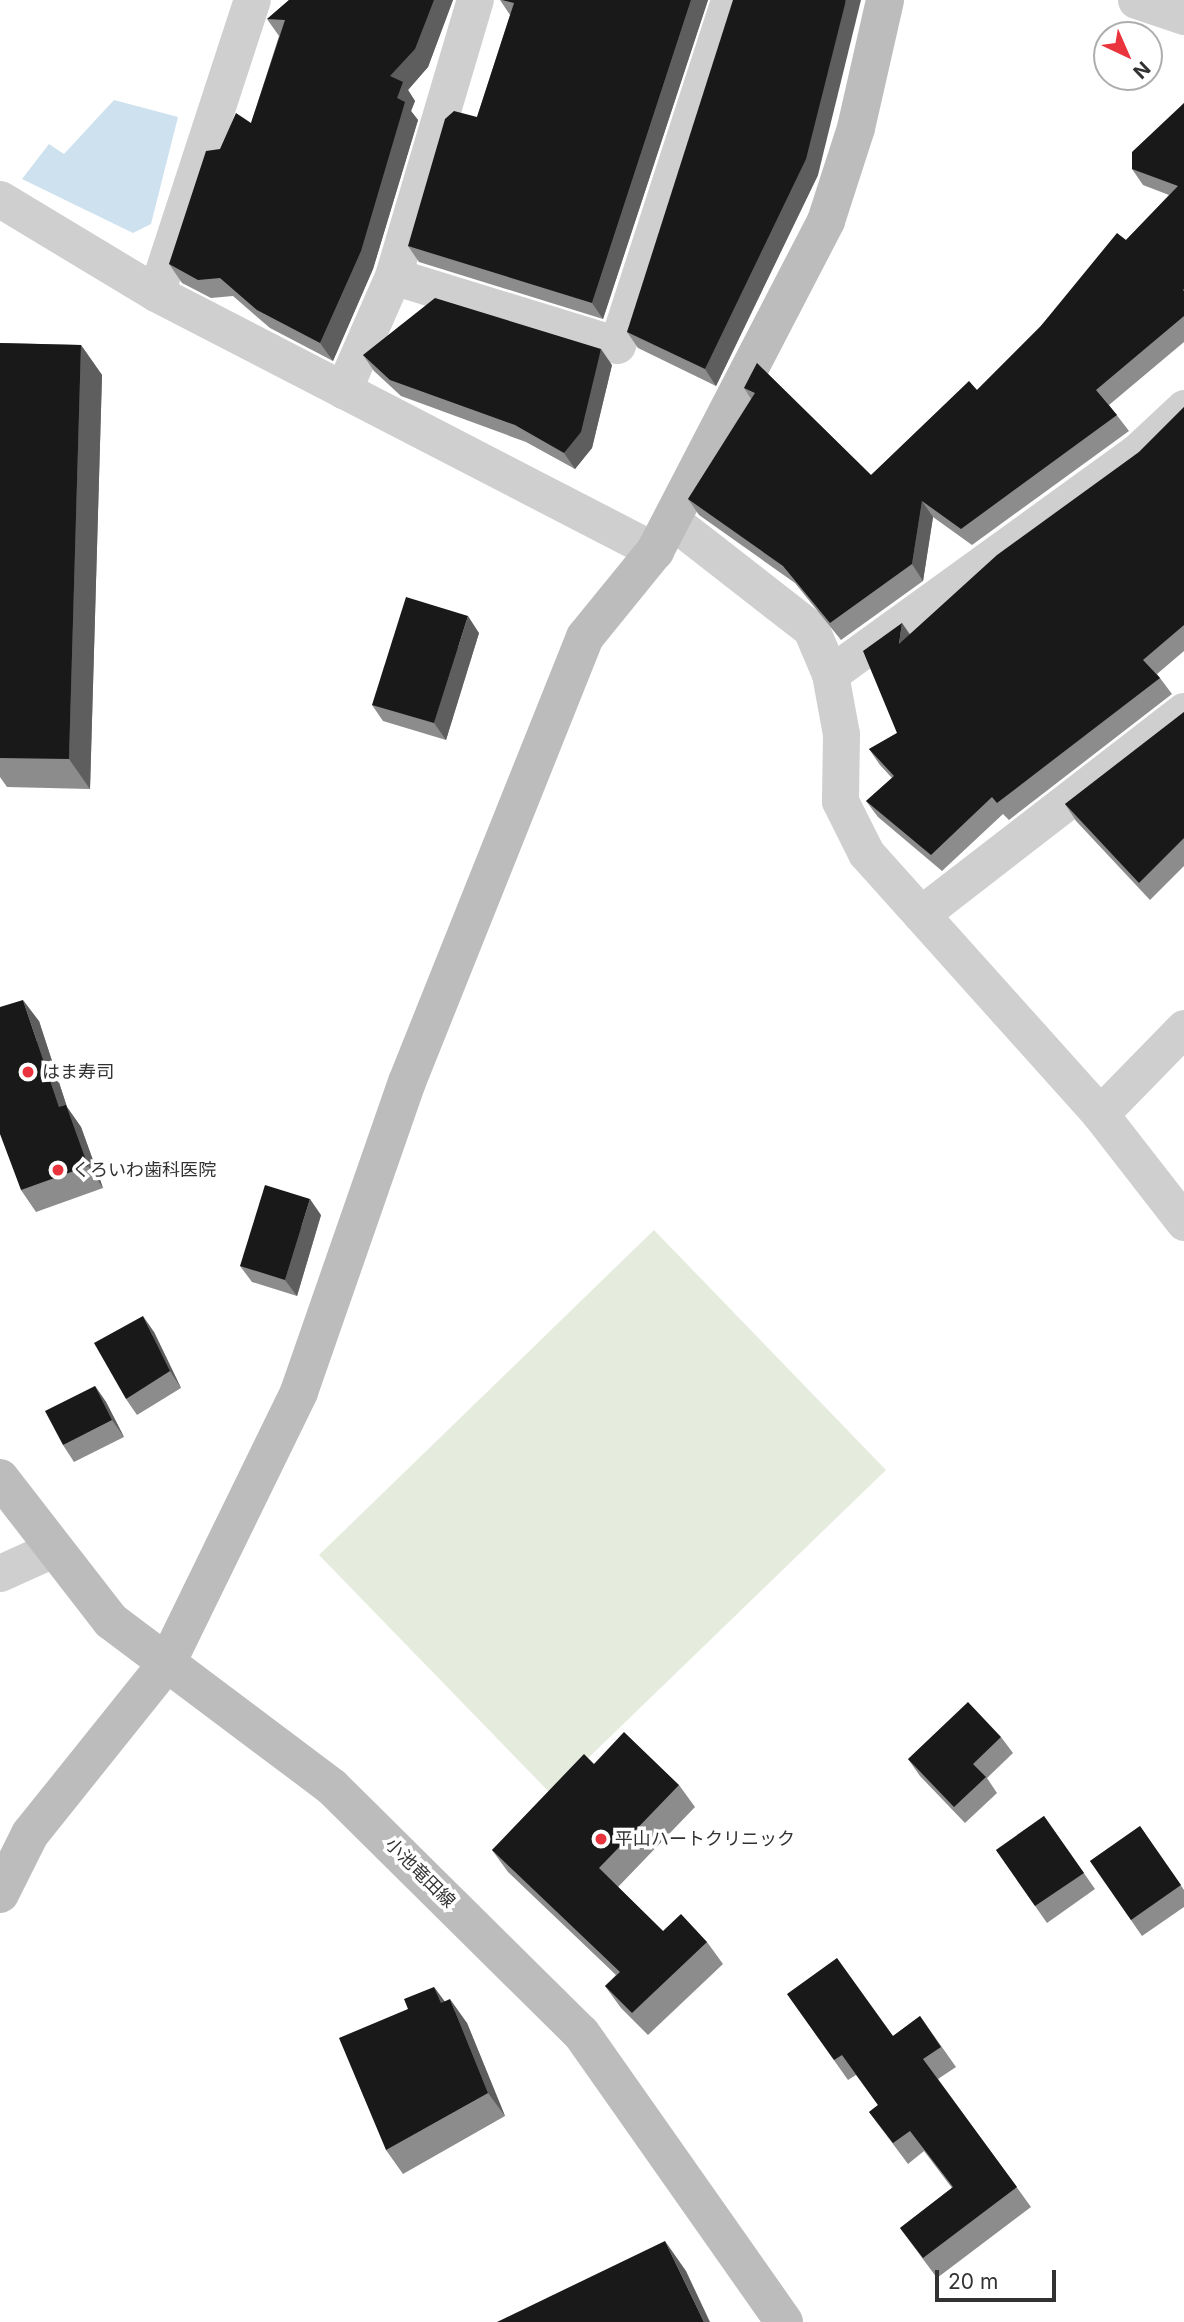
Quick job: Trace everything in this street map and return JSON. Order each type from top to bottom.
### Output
[{"type":"street","points":[[156,293],[252,0]]},
{"type":"street","points":[[343,390],[393,276],[475,0]]},
{"type":"street","points":[[393,276],[617,345],[729,0]]},
{"type":"street","points":[[0,1894],[30,1835],[167,1663],[299,1392],[407,1082],[585,637],[663,535],[826,221],[856,128],[885,0]]},
{"type":"street","points":[[1136,0],[1184,16]]},
{"type":"street","points":[[0,200],[156,293],[343,390],[663,535],[811,629],[830,674],[841,734],[840,801],[866,853],[1100,1114],[1184,1222]]},
{"type":"street","points":[[830,674],[1138,451],[1184,408]]},
{"type":"street","points":[[921,914],[1184,711]]},
{"type":"street","points":[[1100,1114],[1184,1028]]},
{"type":"street","name":"小池竜田線","points":[[0,1478],[51,1550],[111,1621],[332,1787],[581,2033],[784,2322]]},
{"type":"street","points":[[0,1573],[51,1550]]},
{"type":"shaded area","points":[[654,1230],[886,1470],[551,1794],[319,1555]]},
{"type":"water","points":[[114,100],[178,117],[151,224],[133,233],[22,179],[49,144],[64,154]]},
{"type":"building","points":[[289,0],[434,0],[415,49],[390,76],[403,82],[397,98],[405,102],[361,251],[320,343],[257,310],[220,278],[198,280],[169,264],[206,151],[220,149],[236,113],[251,123],[285,20],[267,19]]},
{"type":"building","points":[[502,0],[691,0],[592,303],[408,246],[445,119],[454,111],[477,117],[514,3]]},
{"type":"building","points":[[733,0],[846,0],[806,159],[705,369],[627,332]]},
{"type":"building","points":[[1184,103],[1184,316],[1096,390],[1117,415],[961,529],[922,501],[912,564],[830,623],[783,566],[688,499],[755,393],[744,388],[757,363],[871,475],[969,381],[977,390],[1040,327],[1117,233],[1126,240],[1178,186],[1132,169],[1132,152]]},
{"type":"building","points":[[435,298],[601,349],[581,432],[564,453],[515,425],[390,380],[363,355]]},
{"type":"building","points":[[0,343],[81,345],[69,759],[0,758]]},
{"type":"building","points":[[1184,407],[1184,625],[1143,660],[1160,678],[997,803],[992,797],[931,855],[866,801],[894,776],[869,749],[897,733],[863,651],[902,623],[899,644],[997,555],[1139,452]]},
{"type":"building","points":[[406,597],[468,616],[434,723],[372,705]]},
{"type":"building","points":[[1184,712],[1184,838],[1139,883],[1065,804]]},
{"type":"building","points":[[23,1000],[59,1107],[66,1105],[88,1166],[21,1190],[0,1134],[0,1007]]},
{"type":"building","points":[[265,1185],[310,1199],[285,1280],[240,1266]]},
{"type":"building","points":[[143,1316],[170,1371],[126,1399],[94,1343]]},
{"type":"building","points":[[95,1386],[112,1420],[63,1445],[45,1411]]},
{"type":"building","points":[[968,1702],[1001,1737],[973,1764],[986,1777],[954,1807],[908,1759]]},
{"type":"building","points":[[624,1732],[679,1785],[599,1868],[663,1931],[681,1914],[707,1942],[632,2013],[605,1986],[620,1972],[492,1850],[584,1754],[594,1764]]},
{"type":"building","points":[[1044,1816],[1084,1873],[1035,1906],[996,1850]]},
{"type":"building","points":[[1140,1826],[1181,1885],[1131,1920],[1090,1861]]},
{"type":"building","points":[[837,1958],[893,2036],[920,2016],[941,2047],[923,2059],[1017,2187],[923,2258],[900,2228],[953,2187],[910,2131],[893,2143],[869,2112],[878,2105],[842,2055],[834,2060],[787,1994]]},
{"type":"building","points":[[434,1987],[441,2003],[450,1999],[488,2093],[386,2150],[339,2038],[408,2009],[404,1999]]},
{"type":"building","points":[[665,2241],[704,2322],[497,2322]]},
{"type":"place","name":"はま寿司","points":[[28,1072]]},
{"type":"place","name":"くろいわ歯科医院","points":[[58,1170]]},
{"type":"place","name":"平山ハートクリニック","points":[[601,1839]]}]
